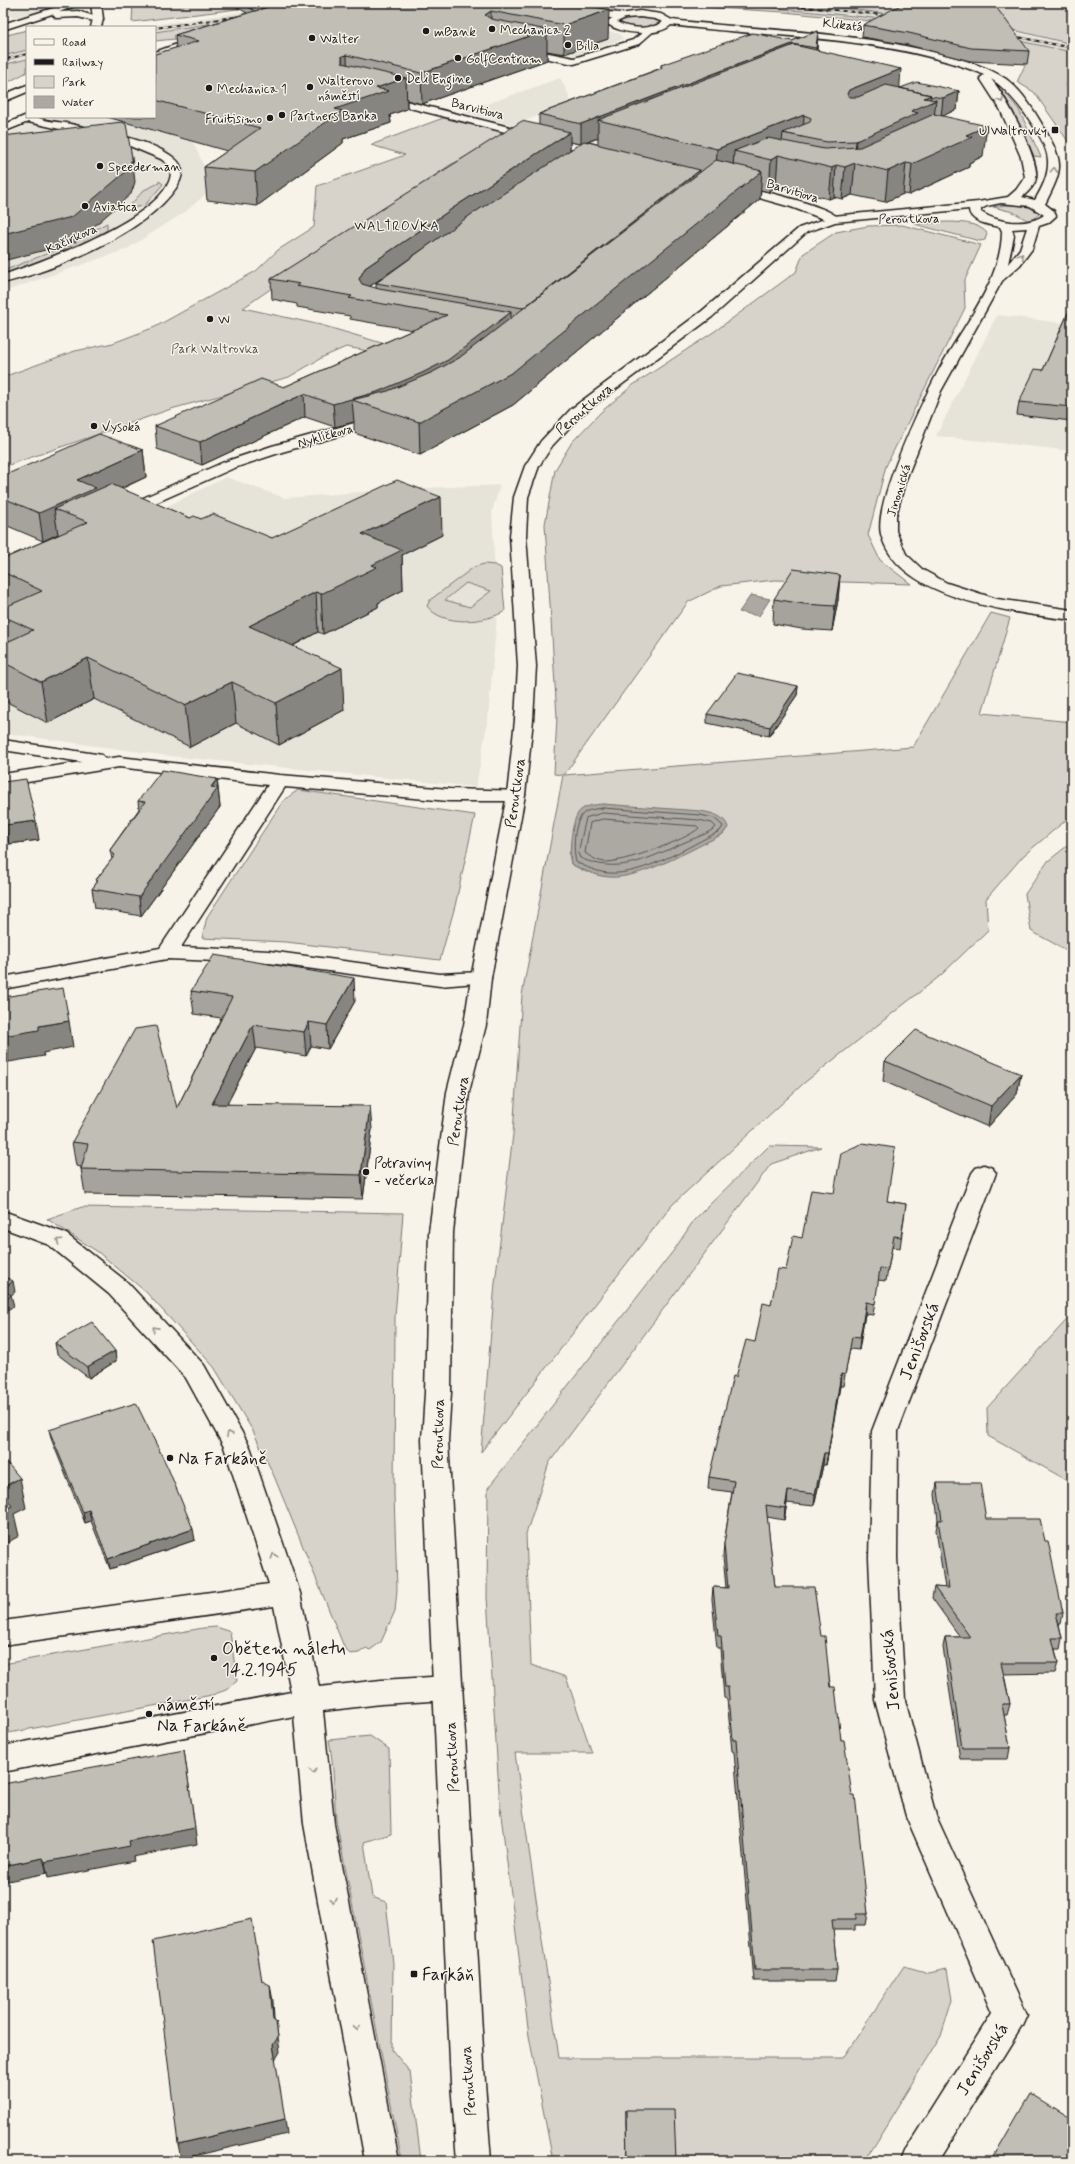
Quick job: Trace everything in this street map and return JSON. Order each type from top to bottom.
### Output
[{"type":"street","points":[[3,27],[78,3]]},
{"type":"street","points":[[41,15],[78,14],[98,22],[96,3]]},
{"type":"street","points":[[631,15],[639,10],[642,3]]},
{"type":"street","points":[[653,15],[654,3]]},
{"type":"street","points":[[611,22],[571,14],[621,16]]},
{"type":"street","name":"Klikatá","points":[[730,30],[669,22],[666,19],[653,15],[621,16],[611,22],[612,24],[624,28],[730,30],[859,39],[902,46],[979,69],[1008,86],[1020,99],[1052,151],[1054,159],[1053,178],[1038,205]]},
{"type":"street","points":[[506,47],[572,61],[642,39],[654,29],[667,26],[669,22]]},
{"type":"street","points":[[624,28],[623,40],[628,44]]},
{"type":"street","points":[[156,55],[184,43],[218,34]]},
{"type":"street","name":"Klikatá","points":[[951,60],[988,79],[997,91],[1024,151],[1031,176],[1027,186],[1011,200]]},
{"type":"street","points":[[3,99],[26,88]]},
{"type":"street","name":"Barvitiova","points":[[370,95],[613,157]]},
{"type":"street","points":[[3,129],[30,118]]},
{"type":"street","name":"Kačírkova","points":[[3,279],[65,257],[122,229],[165,196],[172,187],[177,172],[176,165],[166,157],[143,147],[30,118]]},
{"type":"street","points":[[570,157],[597,143]]},
{"type":"street","name":"Barvitiova","points":[[734,176],[720,182],[787,201],[835,219]]},
{"type":"street","name":"Peroutkova","points":[[474,2161],[468,2084],[435,1440],[438,1393],[442,1232],[458,1092],[475,1025],[481,978],[516,795],[524,720],[527,666],[519,552],[519,513],[525,482],[532,466],[546,444],[562,426],[594,397],[707,314],[801,231],[835,219],[979,205],[994,201],[1011,200],[1038,205]]},
{"type":"street","points":[[979,205],[974,210],[980,217]]},
{"type":"street","points":[[1033,224],[1045,220],[1050,216],[1050,213],[1046,209],[1038,205]]},
{"type":"street","name":"Peroutkova","points":[[835,219],[980,217],[1004,224],[1033,224]]},
{"type":"street","name":"Jinonická","points":[[1004,224],[1008,231],[1008,236],[996,280],[934,390],[899,478],[888,519],[889,536],[897,552],[906,563],[929,579],[949,589],[989,603],[1021,610],[1072,615]]},
{"type":"street","name":"Jinonická","points":[[996,280],[1014,267],[1033,237],[1033,224]]},
{"type":"street","name":"Nyklíčkova","points":[[108,518],[229,465],[277,449],[384,419],[398,413]]},
{"type":"street","points":[[3,745],[119,762],[280,781],[449,795],[516,795]]},
{"type":"street","points":[[3,780],[119,762]]},
{"type":"street","points":[[167,953],[280,781]]},
{"type":"street","points":[[3,983],[167,953],[269,957],[440,980],[481,978]]},
{"type":"street","name":"Jenišovská","points":[[918,2161],[1010,2015],[921,1816],[890,1700],[883,1558],[885,1431],[984,1173]]},
{"type":"street","points":[[3,1219],[57,1239],[118,1288],[195,1372],[237,1448],[286,1593],[307,1701],[319,1824],[382,2161]]},
{"type":"street","points":[[3,1633],[286,1593]]},
{"type":"street","points":[[3,1759],[307,1701],[381,1692],[448,1688]]},
{"type":"shaded area","points":[[3,3],[58,3],[59,5],[21,18],[3,15]]},
{"type":"shaded area","points":[[323,3],[156,32],[156,26],[146,26],[254,10]]},
{"type":"shaded area","points":[[723,3],[803,3],[903,14],[992,28],[1071,44],[1072,52],[1019,41],[894,20]]},
{"type":"shaded area","points":[[420,13],[480,14],[563,19],[620,34],[623,39],[578,56],[488,36],[473,42],[486,45],[192,140],[214,187],[185,212],[127,249],[3,292],[3,135],[46,118],[156,118],[156,65],[196,50],[291,25],[316,21]]},
{"type":"shaded area","points":[[26,50],[26,59],[3,65],[3,56]]},
{"type":"shaded area","points":[[560,78],[569,95],[569,101],[552,111],[513,125],[464,112]]},
{"type":"shaded area","points":[[997,315],[1072,324],[1072,451],[936,436]]},
{"type":"shaded area","points":[[226,477],[285,498],[399,489],[500,485],[492,512],[497,616],[488,719],[476,787],[169,756],[3,733],[3,576],[145,517]]},
{"type":"green space","points":[[133,3],[287,3],[132,22]]},
{"type":"green space","points":[[511,3],[626,3],[625,8],[610,11]]},
{"type":"green space","points":[[668,3],[723,3],[894,20],[889,23],[784,12],[667,5]]},
{"type":"green space","points":[[803,3],[1072,3],[1072,44],[1013,30]]},
{"type":"green space","points":[[629,18],[654,18],[660,23],[651,27],[634,28],[628,27],[620,22]]},
{"type":"green space","points":[[220,22],[175,39],[156,41],[156,32]]},
{"type":"green space","points":[[26,30],[26,50],[3,56],[3,36]]},
{"type":"green space","points":[[1019,41],[1072,52],[1072,82],[1066,84],[1072,94],[1072,147],[1034,92],[1017,82],[1025,65]]},
{"type":"green space","points":[[26,59],[26,73],[3,85],[3,65]]},
{"type":"green space","points":[[1002,88],[1019,110],[1041,157],[1034,156],[1002,92]]},
{"type":"green space","name":"Park Waltrovka","points":[[443,118],[514,135],[450,165],[243,308],[321,325],[473,370],[346,347],[323,357],[289,377],[171,409],[3,467],[3,377],[75,351],[113,343],[155,327],[256,271],[278,250],[314,227],[317,186],[405,155],[371,145]]},
{"type":"green space","points":[[159,181],[163,184],[145,205],[126,210],[144,190],[159,183]]},
{"type":"green space","points":[[1018,205],[1032,208],[1039,214],[1034,219],[1027,220],[1013,212],[993,207]]},
{"type":"green space","points":[[945,222],[968,223],[983,229],[987,233],[985,240],[980,241],[914,224]]},
{"type":"green space","points":[[107,223],[107,230],[92,239],[76,246],[65,246]]},
{"type":"green space","points":[[902,225],[981,245],[964,282],[965,308],[886,466],[868,535],[880,560],[911,584],[775,580],[721,586],[688,602],[564,775],[913,747],[991,613],[1010,618],[982,713],[1072,722],[1072,815],[1023,856],[986,899],[988,930],[940,976],[804,1083],[672,1205],[481,1452],[495,1283],[513,1134],[522,995],[563,775],[554,774],[557,717],[545,524],[555,470],[572,442],[601,412],[633,385],[715,331],[796,272],[803,254],[836,232],[868,226]],"holes":[[[603,804],[728,827],[723,834],[650,868],[586,872],[571,864],[569,853]]]},
{"type":"green space","points":[[61,248],[70,249],[3,274],[3,271]]},
{"type":"green space","points":[[484,564],[495,565],[501,568],[505,611],[487,618],[464,621],[443,617],[434,613],[427,606],[430,600],[474,567]],"holes":[[[466,583],[491,591],[470,607],[445,600]]]},
{"type":"green space","points":[[298,790],[475,815],[455,906],[440,960],[286,942],[202,938],[207,917],[283,801]]},
{"type":"green space","points":[[1072,842],[1072,951],[1064,949],[1031,931],[1025,894],[1048,861]]},
{"type":"green space","points":[[769,1146],[821,1147],[771,1164],[549,1463],[526,1534],[531,1665],[566,1677],[592,1753],[515,1753],[559,2058],[843,2058],[904,1966],[929,1973],[947,1969],[952,2000],[941,2036],[864,2161],[675,2161],[626,2120],[627,2161],[553,2161],[529,2036],[500,1807],[487,1597],[488,1488],[674,1250],[694,1220]]},
{"type":"green space","points":[[82,1207],[403,1213],[395,1317],[394,1494],[397,1590],[395,1611],[381,1642],[370,1650],[366,1648],[359,1653],[350,1654],[345,1649],[274,1476],[253,1431],[214,1367],[146,1292],[98,1252],[47,1219]]},
{"type":"green space","points":[[1072,1314],[1072,1483],[988,1436],[987,1408]]},
{"type":"green space","points":[[217,1627],[230,1632],[237,1681],[226,1690],[212,1695],[3,1734],[3,1664],[203,1628]]},
{"type":"green space","points":[[370,1736],[389,1749],[391,1834],[364,1842],[372,1897],[386,1902],[393,1963],[392,2050],[410,2072],[421,2161],[402,2161],[336,1820],[333,1770],[329,1740]]},
{"type":"water","points":[[751,595],[770,599],[759,616],[739,612]]},
{"type":"water","points":[[602,804],[701,811],[720,817],[724,820],[728,827],[723,834],[667,862],[636,874],[622,877],[609,877],[589,872],[571,864],[570,859],[573,827],[578,814],[586,807]]},
{"type":"building","points":[[242,3],[269,3],[269,6],[255,11]]},
{"type":"building","points":[[277,3],[575,3],[609,10],[564,25],[491,11],[485,15],[491,19],[547,30],[421,73],[347,55],[342,56],[342,63],[406,78],[376,88],[389,91],[335,109],[342,111],[255,172],[204,167],[260,128],[156,100],[156,54],[199,41],[175,35],[278,4]]},
{"type":"building","points":[[904,3],[993,3],[1029,51],[971,48],[909,33],[863,25]]},
{"type":"building","points":[[818,31],[816,48],[792,44],[581,124],[539,114],[662,68],[661,65],[753,33],[792,41]]},
{"type":"building","points":[[794,45],[901,69],[849,90],[847,94],[849,97],[858,97],[886,85],[931,95],[924,98],[936,100],[911,111],[918,113],[856,141],[827,142],[783,133],[810,122],[811,118],[804,115],[717,149],[598,120]]},
{"type":"building","points":[[917,82],[959,91],[943,98],[900,88]]},
{"type":"building","points":[[934,114],[987,126],[966,135],[972,137],[912,164],[906,163],[888,171],[855,163],[845,167],[836,165],[832,168],[778,155],[771,160],[734,151],[768,138],[824,149],[860,147]]},
{"type":"building","points":[[522,121],[570,132],[459,204],[365,268],[359,279],[362,284],[379,289],[511,312],[448,360],[377,392],[333,404],[304,394],[200,442],[155,426],[261,379],[284,387],[447,315],[349,298],[352,296],[296,286],[300,284],[271,279]]},
{"type":"building","points":[[122,122],[126,124],[132,158],[128,170],[72,217],[3,234],[3,136]]},
{"type":"building","points":[[584,141],[700,170],[523,308],[376,283],[469,216]]},
{"type":"building","points":[[716,160],[762,171],[513,372],[419,422],[352,400],[388,391],[433,372],[459,358]]},
{"type":"building","points":[[1072,304],[1072,407],[1019,402],[1035,369],[1043,370]]},
{"type":"building","points":[[99,434],[143,450],[77,480],[96,488],[39,513],[3,498],[3,476]]},
{"type":"building","points":[[397,480],[441,497],[362,534],[402,550],[372,565],[377,567],[321,594],[316,592],[249,626],[342,668],[276,703],[232,682],[185,705],[88,658],[41,682],[3,662],[3,644],[33,630],[3,616],[3,608],[42,591],[3,572],[3,559],[88,522],[54,509],[111,484],[190,518],[194,516],[201,519],[213,514],[272,538]]},
{"type":"building","points":[[793,569],[840,575],[835,606],[804,604],[774,599]]},
{"type":"building","points":[[737,673],[798,686],[770,727],[707,714]]},
{"type":"building","points":[[162,770],[217,779],[211,787],[218,788],[139,897],[92,889],[98,881],[96,880],[115,855],[110,850],[145,802],[138,801]]},
{"type":"building","points":[[26,779],[36,821],[5,825],[3,815],[3,782]]},
{"type":"building","points":[[214,955],[354,978],[327,1025],[309,1022],[304,1032],[253,1025],[212,1104],[370,1106],[361,1175],[81,1169],[88,1144],[72,1142],[135,1029],[156,1026],[177,1108],[232,997],[191,991]]},
{"type":"building","points":[[63,988],[69,1021],[39,1026],[39,1030],[3,1036],[3,997]]},
{"type":"building","points":[[916,1030],[1021,1074],[991,1106],[885,1061]]},
{"type":"building","points":[[863,1143],[895,1148],[887,1201],[906,1204],[901,1237],[894,1236],[888,1269],[880,1268],[875,1304],[866,1302],[860,1338],[852,1337],[845,1375],[841,1374],[828,1453],[824,1453],[815,1494],[788,1491],[785,1508],[766,1505],[775,1587],[814,1587],[821,1636],[825,1636],[830,1687],[835,1687],[841,1740],[844,1740],[852,1795],[855,1795],[868,1914],[856,1914],[856,1919],[832,1919],[837,1970],[755,1970],[736,1740],[733,1740],[728,1687],[725,1687],[721,1636],[718,1636],[713,1587],[728,1588],[724,1544],[734,1481],[709,1477],[733,1376],[736,1377],[746,1340],[755,1342],[763,1303],[771,1305],[778,1269],[786,1270],[793,1236],[802,1238],[811,1190],[834,1193],[841,1153]]},
{"type":"building","points":[[3,1276],[13,1281],[3,1289]]},
{"type":"building","points":[[3,1290],[11,1295],[3,1302]]},
{"type":"building","points":[[92,1322],[115,1351],[87,1367],[55,1343]]},
{"type":"building","points":[[136,1403],[168,1468],[193,1529],[108,1559],[89,1510],[83,1512],[49,1430]]},
{"type":"building","points":[[3,1458],[20,1478],[3,1487]]},
{"type":"building","points":[[937,1483],[980,1483],[986,1519],[1040,1519],[1045,1541],[1048,1541],[1063,1613],[1056,1613],[1062,1638],[1052,1638],[1058,1663],[1001,1663],[1010,1704],[1002,1704],[1010,1748],[962,1748],[945,1637],[970,1637],[934,1587],[949,1588],[938,1520],[942,1520]]},
{"type":"building","points":[[3,1494],[12,1506],[3,1511]]},
{"type":"building","points":[[184,1750],[195,1828],[129,1841],[130,1846],[45,1862],[43,1858],[3,1866],[3,1784]]},
{"type":"building","points":[[252,1919],[262,1981],[270,1985],[273,2020],[276,2022],[278,2037],[273,2045],[285,2119],[178,2144],[153,1941]]},
{"type":"building","points":[[1030,2094],[1072,2120],[1072,2161],[991,2161]]},
{"type":"building","points":[[626,2110],[674,2110],[676,2161],[627,2161]]},
{"type":"railway","points":[[766,3],[893,16]]},
{"type":"railway","points":[[156,28],[248,15]]},
{"type":"railway","points":[[1008,35],[1072,48]]},
{"type":"railway","points":[[3,60],[26,54]]},
{"type":"place","name":"Mechanica 2","points":[[492,29]]},
{"type":"place","name":"mBank","points":[[426,31]]},
{"type":"place","name":"Walter","points":[[312,38]]},
{"type":"place","name":"Billa","points":[[568,45]]},
{"type":"place","name":"GolfCentrum","points":[[458,58]]},
{"type":"place","name":"Deli Engine","points":[[398,78]]},
{"type":"place","name":"Walterovo náměstí","points":[[310,87]]},
{"type":"place","name":"Mechanica 1","points":[[209,88]]},
{"type":"place","name":"Partners Banka","points":[[282,115]]},
{"type":"place","name":"Fruitisimo","points":[[270,118]]},
{"type":"place","name":"U Waltrovky","points":[[1055,130]]},
{"type":"place","name":"Speederman","points":[[100,166]]},
{"type":"place","name":"Aviatica","points":[[85,206]]},
{"type":"place","name":"W","points":[[210,319]]},
{"type":"place","name":"Vysoká","points":[[94,426]]},
{"type":"place","name":"Potraviny - večerka","points":[[366,1172]]},
{"type":"place","name":"Na Farkáně","points":[[170,1458]]},
{"type":"place","name":"Obětem náletu 14.2.1945","points":[[214,1658]]},
{"type":"place","name":"náměstí Na Farkáně","points":[[149,1714]]},
{"type":"place","name":"Farkáň","points":[[414,1974]]},
{"type":"district","name":"WALTROVKA","points":[[397,225]]}]
